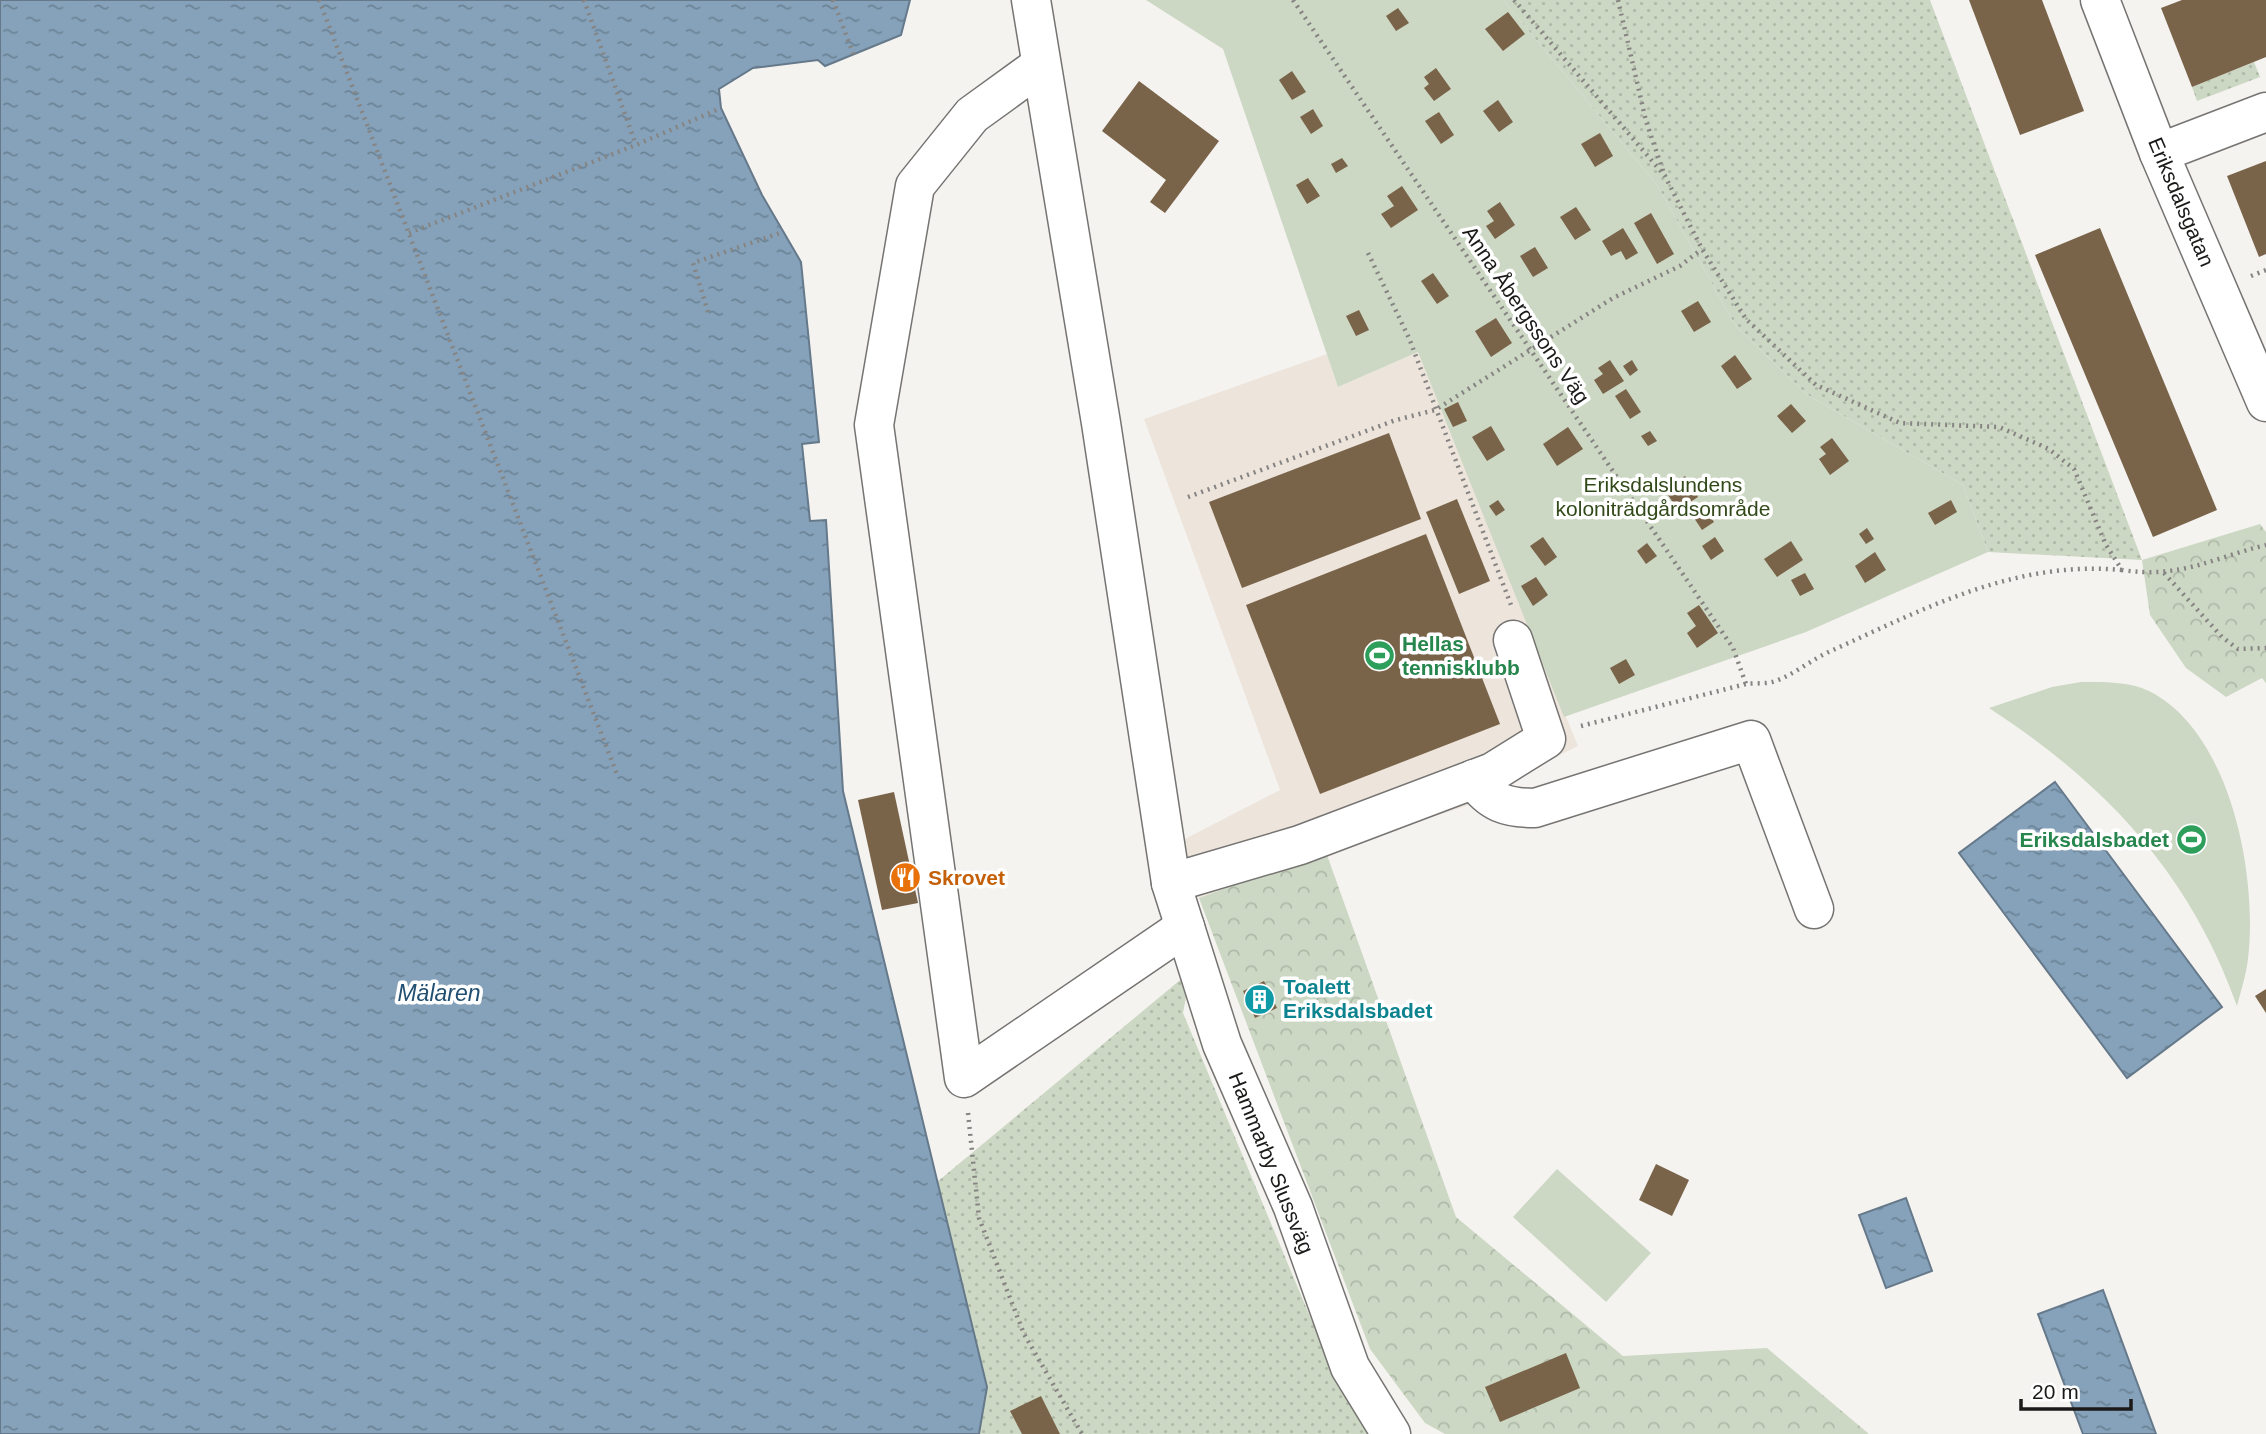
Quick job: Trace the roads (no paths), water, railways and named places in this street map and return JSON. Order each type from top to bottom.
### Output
[{"type":"street","name":"Hammarby Slussväg","points":[[1031,0],[1101,423],[1171,883],[1222,1044],[1293,1207],[1350,1367],[1391,1434]]},
{"type":"street","name":"Eriksdalsgatan","points":[[2100,0],[2159,153],[2266,402]]},
{"type":"street","points":[[1041,65],[972,115],[915,186],[874,425],[964,1078],[1185,927]]},
{"type":"street","points":[[2159,153],[2266,112]]},
{"type":"street","points":[[1171,883],[1300,845],[1493,772],[1546,739],[1513,640]]},
{"type":"street","points":[[1474,779],[1485,796],[1508,808],[1535,808],[1751,740],[1814,909]]},
{"type":"water","name":"Mälaren","points":[[0,0],[910,0],[901,35],[825,66],[818,60],[753,68],[719,89],[721,108],[762,195],[801,262],[819,442],[802,444],[810,521],[826,520],[843,791],[987,1387],[979,1434],[0,1434]]},
{"type":"water","points":[[2055,782],[2222,1007],[2127,1078],[1959,853]]},
{"type":"water","points":[[1906,1198],[1932,1271],[1886,1288],[1859,1215]]},
{"type":"water","points":[[2103,1290],[2156,1434],[2083,1434],[2038,1314]]},
{"type":"place","name":"Hellas tennisklubb","points":[[1379,656]]},
{"type":"place","name":"Eriksdalsbadet","points":[[2192,840]]},
{"type":"place","name":"Skrovet","points":[[905,878]]},
{"type":"place","name":"Toalett Eriksdalsbadet","points":[[1260,999]]},
{"type":"park label","name":"Eriksdalslundens koloniträdgårdsområde","points":[[1663,497]]}]
